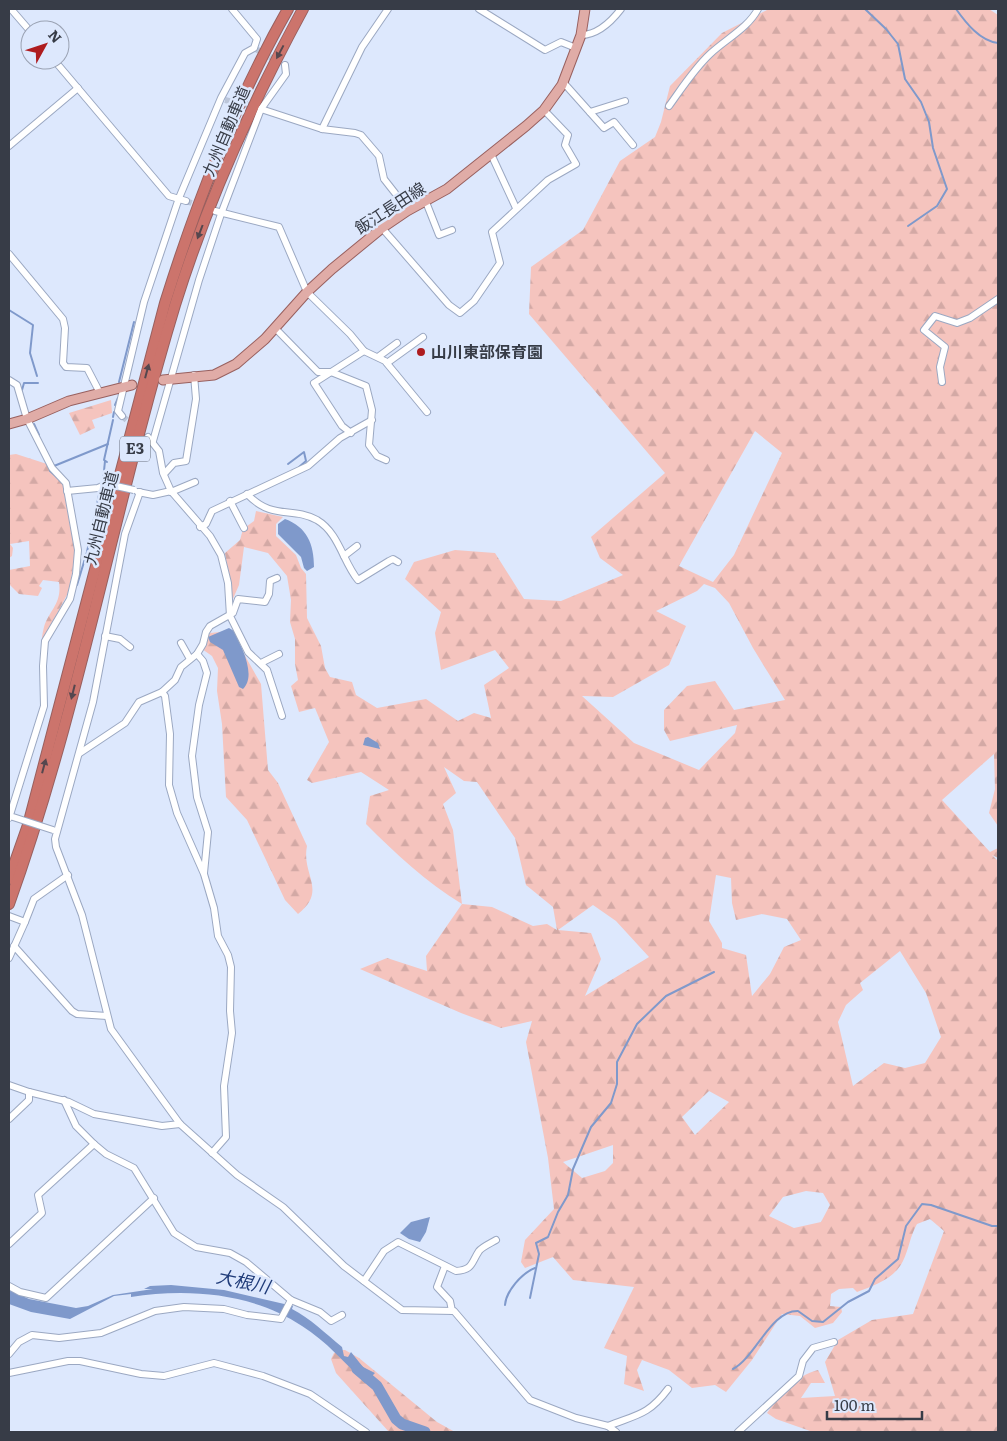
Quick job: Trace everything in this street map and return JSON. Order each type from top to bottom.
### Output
[{"type":"highway","points":[[250,82],[283,9]]},
{"type":"highway","name":"九州自動車道","points":[[9,879],[28,825],[168,294],[187,233],[212,166],[250,82],[288,9]]},
{"type":"highway","name":"九州自動車道","points":[[9,904],[36,828],[126,482],[176,304],[225,168],[261,87],[303,9]]},
{"type":"main road","name":"飯江長田線","points":[[167,379],[194,375],[214,375],[236,364],[275,328],[307,292],[382,228],[407,211],[447,189],[544,110],[563,82],[581,35],[585,9]]},
{"type":"main road","points":[[9,424],[69,401],[127,386]]},
{"type":"street","points":[[11,9],[20,20]]},
{"type":"street","points":[[122,416],[118,411],[127,386],[144,302],[179,198],[244,53],[254,48],[257,39],[232,9]]},
{"type":"street","points":[[322,129],[362,47],[388,9]]},
{"type":"street","points":[[479,9],[546,50],[561,42],[576,48]]},
{"type":"street","points":[[581,35],[592,35],[615,18],[621,9]]},
{"type":"street","points":[[669,106],[689,77],[704,60],[747,24],[758,9]]},
{"type":"street","points":[[282,716],[267,670],[248,652],[230,616],[228,583],[221,555],[210,536],[200,527],[171,492],[164,474],[159,451],[150,439],[218,213],[261,108],[286,74],[285,65]]},
{"type":"street","points":[[63,70],[169,196],[186,201]]},
{"type":"street","points":[[563,82],[604,128],[614,122],[633,145]]},
{"type":"street","points":[[9,146],[78,88]]},
{"type":"street","points":[[590,112],[625,101]]},
{"type":"street","points":[[261,108],[322,129],[355,132],[379,156],[384,179],[395,193]]},
{"type":"street","points":[[382,228],[448,305],[460,313],[474,301],[500,263],[492,232],[548,180],[576,164],[565,145],[568,135],[544,110]]},
{"type":"street","points":[[492,154],[516,208]]},
{"type":"street","points":[[426,202],[439,235],[452,230]]},
{"type":"street","points":[[218,213],[279,227],[307,292],[350,334],[364,351],[387,363],[427,412]]},
{"type":"street","points":[[9,254],[63,319],[65,328],[63,363],[66,368],[87,368],[100,393]]},
{"type":"street","points":[[942,382],[940,367],[945,347],[924,330],[935,316],[957,323],[970,318],[998,299]]},
{"type":"street","points":[[275,328],[318,372],[331,372],[366,386],[372,410],[368,445],[377,456],[386,460]]},
{"type":"street","points":[[387,363],[423,337]]},
{"type":"street","points":[[378,358],[397,343]]},
{"type":"street","points":[[350,433],[342,426],[314,383],[364,351]]},
{"type":"street","points":[[164,474],[174,463],[186,461],[196,399],[194,375]]},
{"type":"street","points":[[9,380],[17,385],[27,418],[52,468],[66,483],[78,550],[76,574],[70,599],[45,641],[43,666],[44,706],[11,817],[55,830]]},
{"type":"street","points":[[200,527],[206,524],[212,512],[230,501],[308,466],[340,438],[372,420]]},
{"type":"street","points":[[67,492],[98,488],[106,484],[153,495],[171,492],[195,482]]},
{"type":"street","points":[[137,491],[122,548],[80,753],[55,830],[56,847],[82,914],[106,1016],[111,1029],[180,1124],[237,1175],[283,1207],[344,1266],[402,1310],[452,1311]]},
{"type":"street","points":[[247,494],[258,505],[268,510],[318,520],[338,541],[344,556],[358,580],[393,559],[398,562]]},
{"type":"street","points":[[230,501],[244,528]]},
{"type":"street","points":[[344,556],[357,546]]},
{"type":"street","points":[[80,753],[125,723],[139,702],[162,692],[175,680],[180,669],[197,654],[210,626],[230,616],[238,599],[265,602],[269,594],[270,581],[277,578]]},
{"type":"street","points":[[105,636],[120,639],[130,647]]},
{"type":"street","points":[[180,643],[190,659]]},
{"type":"street","points":[[197,654],[203,660],[207,673],[199,705],[192,756],[196,797],[208,832],[204,874]]},
{"type":"street","points":[[261,664],[279,654]]},
{"type":"street","points":[[180,669],[186,675]]},
{"type":"street","points":[[162,692],[165,696],[170,734],[169,785],[177,813],[204,874],[212,899],[218,936],[228,955],[232,984],[230,1011],[232,1032],[224,1086],[226,1137],[212,1153]]},
{"type":"street","points":[[9,958],[23,921],[34,899],[68,875]]},
{"type":"street","points":[[9,916],[23,921]]},
{"type":"street","points":[[14,946],[77,1014],[106,1016]]},
{"type":"street","points":[[9,1085],[64,1100],[94,1114],[162,1126],[180,1124]]},
{"type":"street","points":[[9,1119],[29,1100],[29,1092]]},
{"type":"street","points":[[64,1100],[76,1126],[94,1144],[106,1154],[134,1168],[174,1233],[196,1247],[230,1253],[246,1262],[291,1301],[320,1312],[330,1321],[342,1315]]},
{"type":"street","points":[[9,1244],[42,1213],[38,1194],[94,1144]]},
{"type":"street","points":[[9,1286],[20,1292],[46,1298],[154,1198]]},
{"type":"street","points":[[364,1281],[384,1251],[398,1242],[430,1256],[456,1271],[464,1270],[474,1263],[479,1250],[496,1240]]},
{"type":"street","points":[[445,1266],[437,1287],[450,1301],[452,1311],[530,1400],[576,1418],[608,1426],[616,1432]]},
{"type":"street","points":[[9,1354],[19,1342],[32,1335],[59,1338],[100,1333],[155,1311],[184,1307],[224,1309],[247,1315],[280,1319],[291,1301]]},
{"type":"street","points":[[738,1432],[799,1376],[803,1361],[813,1348],[834,1342]]},
{"type":"street","points":[[9,1374],[68,1361],[80,1361],[141,1374],[164,1376],[214,1363],[263,1376],[310,1394],[366,1432]]},
{"type":"street","points":[[608,1426],[627,1421],[644,1412],[660,1400],[668,1390]]},
{"type":"green space","points":[[769,9],[989,9],[998,15],[998,826],[989,813],[995,789],[994,754],[942,800],[990,852],[998,848],[998,858],[992,855],[998,861],[998,1432],[813,1432],[776,1419],[767,1413],[795,1381],[818,1370],[825,1383],[811,1383],[801,1398],[835,1396],[825,1362],[838,1340],[872,1320],[913,1314],[944,1231],[930,1219],[917,1224],[903,1261],[889,1277],[857,1292],[853,1288],[839,1289],[831,1294],[830,1306],[841,1307],[842,1312],[833,1323],[815,1328],[800,1316],[782,1314],[752,1360],[726,1392],[715,1385],[692,1388],[669,1370],[642,1360],[637,1370],[644,1391],[624,1384],[627,1356],[604,1348],[634,1287],[573,1280],[553,1257],[525,1268],[521,1262],[525,1240],[554,1209],[548,1158],[526,1042],[532,1021],[501,1028],[461,1013],[360,969],[387,958],[427,971],[426,956],[462,904],[412,867],[366,824],[370,796],[389,790],[361,772],[312,783],[307,780],[329,742],[315,708],[299,712],[291,686],[298,680],[295,664],[295,639],[290,622],[291,600],[287,576],[268,553],[244,547],[239,585],[232,601],[225,553],[240,540],[243,529],[254,521],[256,511],[283,517],[276,524],[276,536],[296,555],[301,568],[306,574],[307,618],[321,646],[325,668],[330,677],[352,682],[356,695],[377,708],[426,699],[458,721],[474,713],[491,718],[484,685],[509,668],[495,650],[441,670],[435,633],[441,612],[405,579],[414,562],[455,550],[495,553],[524,599],[561,601],[623,575],[600,558],[591,537],[665,473],[529,314],[531,267],[583,230],[620,161],[655,137],[661,122],[670,86],[722,33]],"holes":[[[755,431],[782,453],[734,555],[713,582],[679,566]],[[704,584],[715,588],[729,603],[753,648],[785,700],[734,710],[715,681],[687,686],[664,710],[664,730],[670,741],[737,725],[735,733],[699,770],[634,743],[582,696],[613,697],[669,665],[686,626],[656,611],[697,591]],[[444,767],[464,781],[477,782],[515,838],[526,885],[553,907],[557,930],[547,924],[533,926],[492,907],[462,904],[453,830],[443,804],[456,793]],[[716,875],[731,878],[732,903],[736,920],[762,914],[787,919],[801,940],[784,947],[770,974],[752,996],[746,955],[722,948],[722,943],[709,921]],[[593,905],[616,921],[649,957],[585,996],[601,959],[591,933],[558,930]],[[900,951],[926,993],[941,1037],[925,1063],[905,1068],[884,1063],[853,1086],[838,1022],[846,1005],[863,990],[860,983]],[[709,1091],[729,1102],[695,1135],[682,1117]],[[613,1145],[613,1163],[605,1171],[582,1178],[563,1162]],[[806,1191],[823,1193],[830,1205],[821,1222],[794,1228],[769,1216],[783,1197]]]},
{"type":"green space","points":[[111,400],[112,413],[92,420],[95,428],[80,435],[69,413]]},
{"type":"green space","points":[[16,454],[47,464],[64,484],[73,534],[75,555],[69,591],[42,642],[42,660],[41,644],[43,631],[59,596],[59,582],[43,580],[39,586],[42,588],[38,596],[19,594],[9,584],[9,570],[30,566],[29,541],[10,544],[13,548],[12,556],[9,558],[9,455]]},
{"type":"green space","points":[[231,631],[261,684],[268,770],[278,783],[307,846],[307,865],[312,882],[312,890],[307,905],[298,914],[285,900],[247,820],[226,797],[222,724],[217,691],[218,668],[212,656],[202,649],[210,633]]},
{"type":"green space","points":[[339,1350],[345,1350],[359,1358],[437,1422],[455,1432],[389,1432],[336,1373],[331,1359],[334,1353]]},
{"type":"water","points":[[285,519],[299,527],[308,537],[311,544],[314,567],[307,571],[304,568],[301,557],[278,534],[278,524]]},
{"type":"water","points":[[229,628],[234,631],[248,668],[247,683],[243,689],[239,687],[223,650],[210,642],[208,637]]},
{"type":"water","points":[[368,737],[378,743],[380,749],[363,745],[365,738]]},
{"type":"water","points":[[430,1217],[426,1232],[420,1242],[409,1239],[400,1233],[411,1222]]},
{"type":"water","name":"大根川","points":[[171,1285],[224,1290],[293,1306],[292,1309],[312,1322],[342,1347],[344,1356],[348,1357],[351,1352],[363,1367],[375,1373],[365,1383],[327,1345],[302,1326],[263,1306],[220,1296],[175,1293],[131,1297],[131,1294],[114,1296],[70,1319],[31,1312],[9,1304],[9,1290],[29,1299],[76,1308],[88,1306],[113,1295],[153,1289],[144,1289],[150,1286]]},
{"type":"waterway","points":[[865,9],[886,29],[898,44],[905,79],[921,102],[929,122],[933,148],[947,189],[937,206],[908,226]]},
{"type":"waterway","points":[[956,9],[979,35],[991,42],[998,43]]},
{"type":"waterway","points":[[9,310],[33,325],[30,353],[37,376]]},
{"type":"waterway","points":[[119,382],[134,322]]},
{"type":"waterway","points":[[22,390],[24,383],[38,383]]},
{"type":"waterway","points":[[115,405],[118,398]]},
{"type":"waterway","points":[[113,417],[114,412]]},
{"type":"waterway","points":[[107,462],[104,460],[113,420]]},
{"type":"waterway","points":[[34,424],[39,435]]},
{"type":"waterway","points":[[53,464],[54,466],[108,444]]},
{"type":"waterway","points":[[288,464],[304,452],[306,461],[299,467]]},
{"type":"waterway","points":[[103,481],[105,461]]},
{"type":"waterway","points":[[50,471],[58,478]]},
{"type":"waterway","points":[[77,585],[87,552],[100,490]]},
{"type":"waterway","points":[[530,1298],[539,1254],[536,1243],[548,1237],[558,1212],[568,1195],[573,1169],[591,1127],[611,1103],[617,1084],[617,1062],[637,1024],[666,996],[714,972]]},
{"type":"waterway","points":[[733,1369],[749,1355],[771,1326],[788,1313],[798,1311],[812,1321],[823,1322],[848,1302],[869,1291],[875,1279],[898,1259],[906,1226],[922,1204],[931,1205],[992,1226],[998,1226]]},
{"type":"waterway","points":[[505,1305],[508,1294],[516,1283],[530,1270],[535,1268]]},
{"type":"waterway","name":"大根川","points":[[357,1369],[377,1386],[396,1419],[402,1424],[425,1432]]},
{"type":"tunnel","points":[[254,48],[279,62]]},
{"type":"tunnel","points":[[225,100],[255,107]]},
{"type":"tunnel","points":[[186,201],[212,210]]},
{"type":"tunnel","points":[[122,416],[135,427]]},
{"type":"place","name":"山川東部保育園","points":[[421,352]]}]
